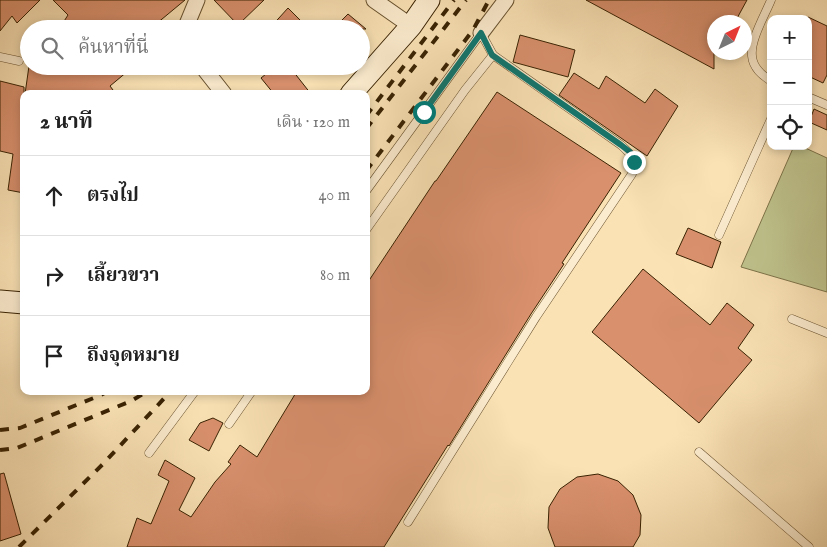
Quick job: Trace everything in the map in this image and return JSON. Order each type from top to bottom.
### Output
[{"type":"street","points":[[188,20],[197,0]]},
{"type":"street","points":[[374,0],[411,26]]},
{"type":"street","points":[[370,73],[411,26],[429,0]]},
{"type":"street","points":[[481,33],[506,0]]},
{"type":"street","points":[[209,75],[221,90]]},
{"type":"street","points":[[355,90],[368,75]]},
{"type":"street","points":[[0,301],[20,303]]},
{"type":"lane","points":[[767,78],[757,70],[752,56],[756,36],[771,0]]},
{"type":"lane","points":[[370,186],[481,33],[492,55],[621,145],[630,152],[634,162],[632,174],[536,318],[408,522]]},
{"type":"lane","points":[[370,224],[492,55]]},
{"type":"lane","points":[[0,57],[19,61]]},
{"type":"lane","points":[[812,99],[827,105]]},
{"type":"lane","points":[[719,234],[767,128]]},
{"type":"lane","points":[[792,319],[827,333]]},
{"type":"lane","points":[[149,453],[192,395]]},
{"type":"lane","points":[[229,424],[249,395]]},
{"type":"lane","points":[[699,452],[808,547]]},
{"type":"green space","points":[[792,150],[810,150],[827,158],[827,292],[741,267]]},
{"type":"building","points":[[0,0],[40,0],[17,23],[12,16],[0,31]]},
{"type":"building","points":[[53,0],[185,0],[161,20],[65,20],[68,15]]},
{"type":"building","points":[[214,0],[264,0],[243,20],[233,20]]},
{"type":"building","points":[[586,0],[747,0],[739,15],[707,15],[707,60],[714,60],[714,69]]},
{"type":"building","points":[[288,8],[300,20],[277,20]]},
{"type":"building","points":[[348,14],[355,20],[342,20]]},
{"type":"building","points":[[812,19],[827,26],[827,75],[823,83],[812,78]]},
{"type":"building","points":[[520,35],[575,50],[568,77],[513,62]]},
{"type":"building","points":[[574,73],[599,89],[606,76],[645,103],[655,89],[678,106],[647,156],[559,95]]},
{"type":"building","points":[[28,75],[123,75],[110,86],[113,90],[26,90]]},
{"type":"building","points":[[265,75],[296,75],[308,90],[271,90],[261,78]]},
{"type":"building","points":[[0,81],[24,87],[24,90],[20,90],[20,192],[8,190],[13,154],[0,151]]},
{"type":"building","points":[[497,92],[621,173],[562,263],[564,264],[384,547],[127,547],[137,518],[151,524],[169,481],[158,475],[165,460],[195,478],[179,510],[191,517],[215,482],[231,464],[228,462],[240,445],[257,457],[295,395],[370,395],[370,279]]},
{"type":"building","points":[[814,109],[827,115],[827,130],[812,123]]},
{"type":"building","points":[[688,228],[721,242],[712,268],[676,254]]},
{"type":"building","points":[[643,269],[710,325],[727,303],[754,325],[738,348],[752,360],[699,423],[592,332]]},
{"type":"building","points":[[213,418],[223,423],[209,451],[189,440],[200,423]]},
{"type":"building","points":[[4,473],[21,534],[0,541],[0,474]]},
{"type":"building","points":[[598,474],[618,481],[633,495],[641,515],[640,535],[633,547],[555,547],[548,528],[549,507],[560,489],[577,477]]},
{"type":"railway","points":[[370,111],[454,0]]},
{"type":"railway","points":[[370,124],[466,0]]},
{"type":"railway","points":[[370,166],[473,30],[489,0]]},
{"type":"railway","points":[[0,430],[20,428],[101,395]]},
{"type":"railway","points":[[0,450],[17,448],[131,401],[141,395]]},
{"type":"railway","points":[[19,547],[103,464],[167,395]]},
{"type":"route","points":[[424,112],[481,33],[492,55],[621,145],[630,152],[634,162]]}]
